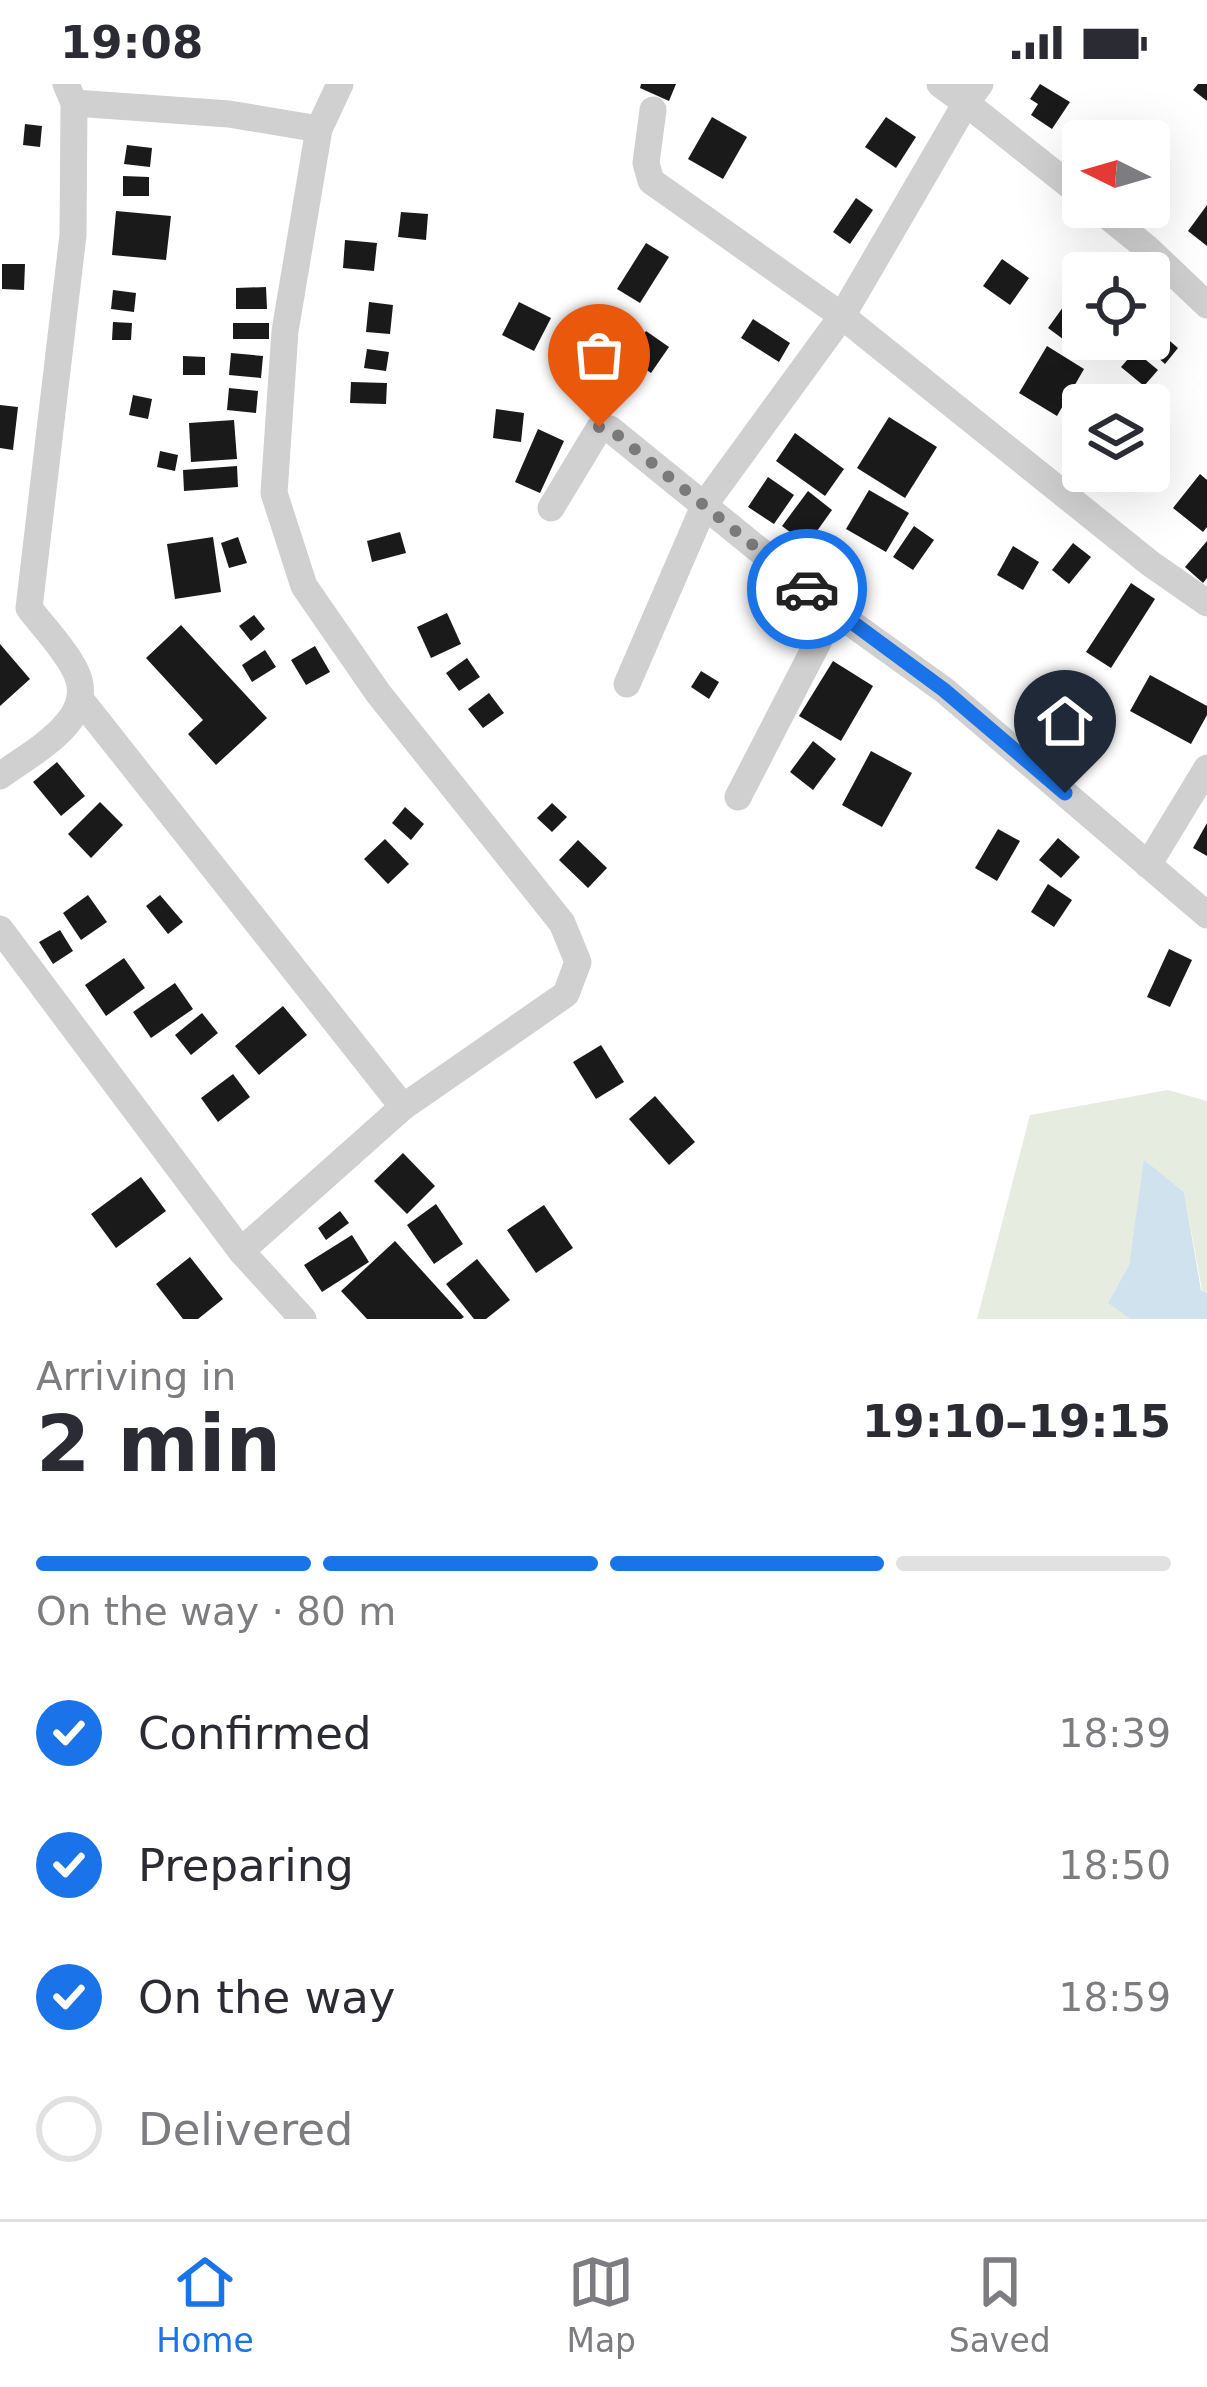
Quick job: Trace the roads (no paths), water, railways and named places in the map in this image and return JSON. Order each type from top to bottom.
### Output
[{"type":"street","points":[[242,1251],[403,1106],[566,994],[578,962],[562,923],[378,693],[304,586],[274,493],[285,332],[319,129],[340,84]]},
{"type":"street","points":[[940,84],[973,94],[1062,177]]},
{"type":"street","points":[[29,608],[73,235],[70,94],[319,129]]},
{"type":"street","points":[[627,684],[705,504],[842,316],[973,94]]},
{"type":"street","points":[[653,110],[646,163],[651,181],[842,316],[1150,564],[1207,603]]},
{"type":"street","points":[[1120,228],[1207,305]]},
{"type":"street","points":[[551,508],[599,427],[610,429],[834,610],[944,690],[1207,915]]},
{"type":"street","points":[[0,599],[29,608],[77,673],[80,699],[71,722],[0,776]]},
{"type":"street","points":[[738,797],[834,610]]},
{"type":"street","points":[[80,699],[403,1106]]},
{"type":"street","points":[[1148,865],[1207,768]]},
{"type":"street","points":[[0,929],[242,1251],[303,1319]]},
{"type":"water","points":[[1144,1160],[1184,1192],[1201,1290],[1207,1293],[1207,1319],[1130,1319],[1108,1303],[1129,1265]]}]
